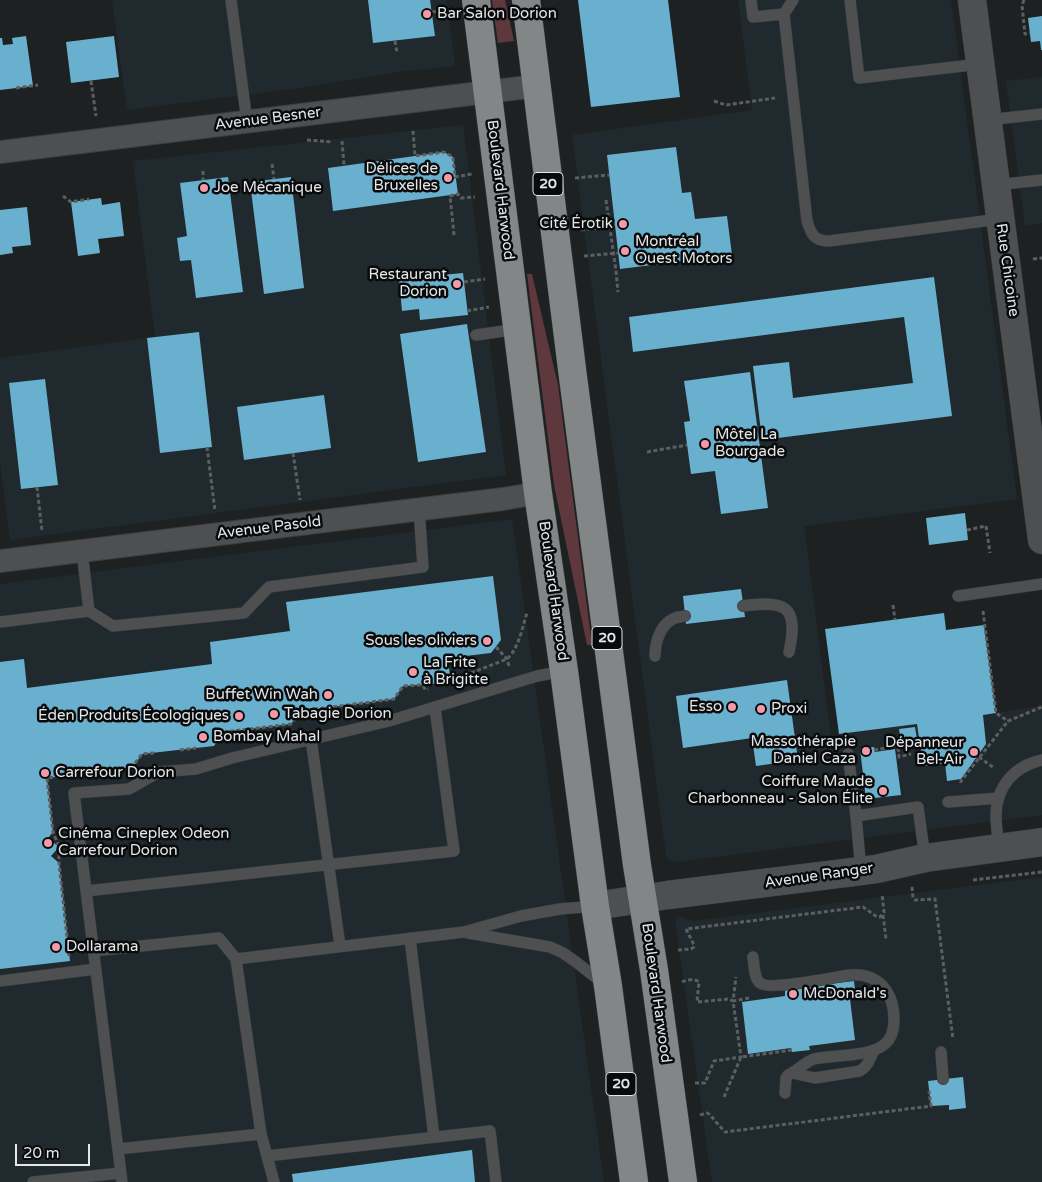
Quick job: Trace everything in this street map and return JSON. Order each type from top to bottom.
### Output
[{"type":"highway","name":"Boulevard Harwood","points":[[526,0],[582,451],[642,899],[654,970],[683,1182]]},
{"type":"highway","name":"Boulevard Harwood","points":[[464,5],[487,92],[538,493],[634,1182]]},
{"type":"street","name":"Rue Chicoine","points":[[972,0],[1042,540]]},
{"type":"street","name":"Avenue Besner","points":[[0,152],[536,86]]},
{"type":"street","name":"Avenue Pasold","points":[[0,561],[538,493]]},
{"type":"street","name":"Avenue Ranger","points":[[595,906],[861,871],[925,858],[1042,842]]},
{"type":"lane","points":[[231,0],[247,122]]},
{"type":"lane","points":[[751,0],[753,17],[784,14]]},
{"type":"lane","points":[[793,0],[784,14],[807,221],[810,231],[815,237],[821,241],[829,242],[1000,219]]},
{"type":"lane","points":[[850,0],[859,78],[980,64]]},
{"type":"lane","points":[[987,120],[1042,114]]},
{"type":"lane","points":[[996,185],[1042,180]]},
{"type":"lane","points":[[476,335],[518,329]]},
{"type":"lane","points":[[0,622],[89,611],[113,626],[244,613],[269,587],[424,567],[419,509]]},
{"type":"lane","points":[[82,551],[89,611]]},
{"type":"lane","points":[[958,596],[1042,584]]},
{"type":"lane","points":[[744,606],[773,604],[788,610],[792,634],[788,652]]},
{"type":"lane","points":[[655,656],[655,648],[661,630],[672,619],[685,616]]},
{"type":"lane","points":[[33,1182],[121,1177],[74,793],[129,789],[159,772],[196,769],[232,758],[388,721],[537,676],[564,671]]},
{"type":"lane","points":[[86,891],[454,851],[435,708]]},
{"type":"lane","points":[[311,739],[340,946]]},
{"type":"lane","points":[[848,754],[861,871]]},
{"type":"lane","points":[[999,848],[996,809],[1003,788],[1015,772],[1032,762],[1042,760]]},
{"type":"lane","points":[[948,802],[999,798]]},
{"type":"lane","points":[[856,816],[918,807],[925,858]]},
{"type":"lane","points":[[236,959],[464,932],[521,916],[560,909],[595,906]]},
{"type":"lane","points":[[464,932],[550,947],[563,953],[608,986]]},
{"type":"lane","points":[[93,951],[219,938],[236,959],[261,1134],[274,1182]]},
{"type":"lane","points":[[410,938],[434,1137]]},
{"type":"lane","points":[[753,957],[757,980],[762,984],[770,986],[785,985],[860,974],[879,983],[887,991],[892,1002],[894,1028],[891,1037],[886,1043],[879,1048],[866,1052],[812,1060],[788,1075],[785,1093]]},
{"type":"lane","points":[[0,981],[96,969]]},
{"type":"lane","points":[[792,1073],[815,1078],[860,1071],[869,1063],[874,1050]]},
{"type":"lane","points":[[941,1052],[943,1079]]},
{"type":"lane","points":[[267,1156],[490,1131],[496,1182]]},
{"type":"lane","points":[[118,1149],[261,1134]]},
{"type":"path","points":[[1024,0],[1022,5],[1025,34],[1030,33]]},
{"type":"path","points":[[432,12],[464,5]]},
{"type":"path","points":[[395,41],[397,53]]},
{"type":"path","points":[[91,81],[96,116]]},
{"type":"path","points":[[16,88],[38,85]]},
{"type":"path","points":[[714,101],[726,104],[780,97]]},
{"type":"path","points":[[412,131],[415,156],[444,152],[453,157],[455,177],[472,174]]},
{"type":"path","points":[[342,141],[344,165]]},
{"type":"path","points":[[272,164],[274,179]]},
{"type":"path","points":[[202,170],[203,180]]},
{"type":"path","points":[[573,178],[609,175]]},
{"type":"path","points":[[454,235],[450,196],[458,194],[461,198],[475,197]]},
{"type":"path","points":[[63,196],[71,202],[89,199]]},
{"type":"path","points":[[606,200],[616,253],[618,292]]},
{"type":"path","points":[[580,230],[615,226]]},
{"type":"path","points":[[584,256],[616,253]]},
{"type":"path","points":[[1027,260],[1042,258]]},
{"type":"path","points":[[464,282],[485,279]]},
{"type":"path","points":[[467,311],[489,307]]},
{"type":"path","points":[[647,452],[687,445]]},
{"type":"path","points":[[207,447],[216,513]]},
{"type":"path","points":[[292,454],[299,502]]},
{"type":"path","points":[[37,487],[43,535]]},
{"type":"path","points":[[967,530],[986,526],[990,553]]},
{"type":"path","points":[[893,605],[895,620]]},
{"type":"path","points":[[984,624],[996,713],[1008,721]]},
{"type":"path","points":[[496,647],[507,659]]},
{"type":"path","points":[[961,780],[978,756],[1008,721],[1042,707],[1042,709]]},
{"type":"path","points":[[874,750],[898,746],[899,757],[911,754]]},
{"type":"path","points":[[968,881],[1042,872]]},
{"type":"path","points":[[912,882],[913,898],[915,900],[935,899],[953,1039]]},
{"type":"path","points":[[912,888],[921,887]]},
{"type":"path","points":[[881,891],[886,940]]},
{"type":"path","points":[[677,950],[691,950],[694,947],[686,929],[863,908],[877,917],[883,914]]},
{"type":"path","points":[[682,983],[684,981],[698,980],[697,1002],[750,998]]},
{"type":"path","points":[[724,1097],[741,1057],[733,1000],[736,980]]},
{"type":"path","points":[[695,1083],[705,1082],[714,1061],[792,1050]]},
{"type":"path","points":[[700,1115],[709,1114],[725,1132],[931,1106]]},
{"type":"shaded area","points":[[112,0],[447,0],[455,66],[127,110]]},
{"type":"shaded area","points":[[492,0],[505,0],[514,41],[498,43]]},
{"type":"shaded area","points":[[738,0],[951,0],[1017,499],[804,526],[831,736],[1042,705],[1042,815],[675,862],[670,861],[666,856],[572,135],[752,110]]},
{"type":"shaded area","points":[[1042,77],[1042,223],[1025,226],[1006,81]]},
{"type":"shaded area","points":[[463,125],[506,475],[10,540],[0,462],[0,358],[155,337],[133,161]]},
{"type":"shaded area","points":[[527,274],[532,274],[558,385],[592,645],[587,645],[554,485]]},
{"type":"shaded area","points":[[512,519],[604,1182],[0,1182],[0,584]]},
{"type":"shaded area","points":[[1042,877],[1042,1182],[712,1182],[675,920],[677,916],[694,921]]},
{"type":"building","points":[[368,0],[430,0],[435,36],[373,43]]},
{"type":"building","points":[[578,0],[668,0],[680,97],[591,107]]},
{"type":"building","points":[[1042,16],[1041,50],[1040,41],[1031,42],[1028,18]]},
{"type":"building","points":[[26,36],[33,86],[0,90],[0,38],[2,38],[3,45],[13,44],[12,38]]},
{"type":"building","points":[[114,36],[119,77],[71,83],[66,42]]},
{"type":"building","points":[[676,147],[682,193],[691,192],[695,219],[727,216],[732,255],[620,269],[607,155]]},
{"type":"building","points":[[444,152],[453,157],[458,194],[333,211],[328,168]]},
{"type":"building","points":[[228,177],[243,292],[196,298],[191,260],[180,261],[177,238],[187,236],[180,183]]},
{"type":"building","points":[[291,177],[304,288],[264,294],[250,182]]},
{"type":"building","points":[[101,198],[102,205],[120,202],[124,236],[98,239],[100,253],[78,256],[71,202]]},
{"type":"building","points":[[27,207],[31,245],[12,247],[13,253],[0,255],[0,210]]},
{"type":"building","points":[[463,273],[468,315],[420,320],[419,309],[402,311],[399,279]]},
{"type":"building","points":[[934,277],[952,416],[762,440],[753,366],[789,362],[793,398],[913,383],[904,317],[633,352],[629,317]]},
{"type":"building","points":[[467,324],[486,452],[418,462],[400,334]]},
{"type":"building","points":[[199,332],[212,447],[160,453],[147,338]]},
{"type":"building","points":[[750,372],[768,508],[721,514],[715,471],[691,474],[684,422],[690,421],[684,381]]},
{"type":"building","points":[[45,379],[58,485],[21,489],[9,383]]},
{"type":"building","points":[[324,395],[331,448],[244,460],[237,407]]},
{"type":"building","points":[[965,513],[968,540],[929,545],[926,518]]},
{"type":"building","name":"Carrefour Dorion","points":[[493,576],[501,640],[491,653],[448,658],[450,677],[446,683],[403,686],[394,699],[301,711],[291,724],[224,732],[214,746],[142,754],[133,767],[47,778],[53,832],[48,838],[59,847],[51,856],[59,863],[70,961],[0,969],[0,662],[24,659],[27,688],[212,664],[210,642],[290,631],[286,602]]},
{"type":"building","points":[[741,589],[745,617],[686,624],[683,596]]},
{"type":"building","points":[[944,613],[946,630],[984,625],[996,713],[983,715],[986,744],[961,779],[947,781],[945,763],[923,766],[917,724],[839,734],[825,629]]},
{"type":"building","points":[[787,680],[798,760],[756,766],[752,738],[683,748],[676,696]]},
{"type":"building","points":[[915,727],[918,745],[902,748],[899,729]]},
{"type":"building","points":[[874,747],[875,752],[895,749],[901,795],[866,799],[860,749]]},
{"type":"building","points":[[854,981],[855,990],[849,991],[855,1040],[809,1046],[810,1050],[792,1052],[791,1048],[748,1054],[742,1002],[785,996],[785,989]]},
{"type":"building","points":[[963,1077],[966,1108],[949,1110],[949,1105],[931,1106],[928,1081]]},
{"type":"building","points":[[472,1150],[475,1182],[293,1182],[292,1174]]},
{"type":"place","name":"Bar Salon Dorion","points":[[427,14]]},
{"type":"place","name":"Délices de Bruxelles","points":[[448,178]]},
{"type":"place","name":"Joe Mécanique","points":[[204,188]]},
{"type":"place","name":"Cité Érotik","points":[[623,224]]},
{"type":"place","name":"Montréal Ouest Motors","points":[[625,251]]},
{"type":"place","name":"Restaurant Dorion","points":[[457,284]]},
{"type":"place","name":"Môtel La Bourgade","points":[[705,444]]},
{"type":"place","name":"Sous les oliviers","points":[[487,641]]},
{"type":"place","name":"La Frite à Brigitte","points":[[413,672]]},
{"type":"place","name":"Buffet Win Wah","points":[[328,695]]},
{"type":"place","name":"Esso","points":[[732,707]]},
{"type":"place","name":"Proxi","points":[[761,709]]},
{"type":"place","name":"Tabagie Dorion","points":[[274,714]]},
{"type":"place","name":"Éden Produits Écologiques","points":[[239,716]]},
{"type":"place","name":"Bombay Mahal","points":[[203,737]]},
{"type":"place","name":"Massothérapie Daniel Caza","points":[[866,751]]},
{"type":"place","name":"Dépanneur Bel-Air","points":[[974,752]]},
{"type":"place","name":"Carrefour Dorion","points":[[45,773]]},
{"type":"place","name":"Coiffure Maude Charbonneau - Salon Élite","points":[[883,791]]},
{"type":"place","name":"Cinéma Cineplex Odeon Carrefour Dorion","points":[[48,843]]},
{"type":"place","name":"Dollarama","points":[[56,947]]},
{"type":"place","name":"McDonald's","points":[[793,994]]}]
